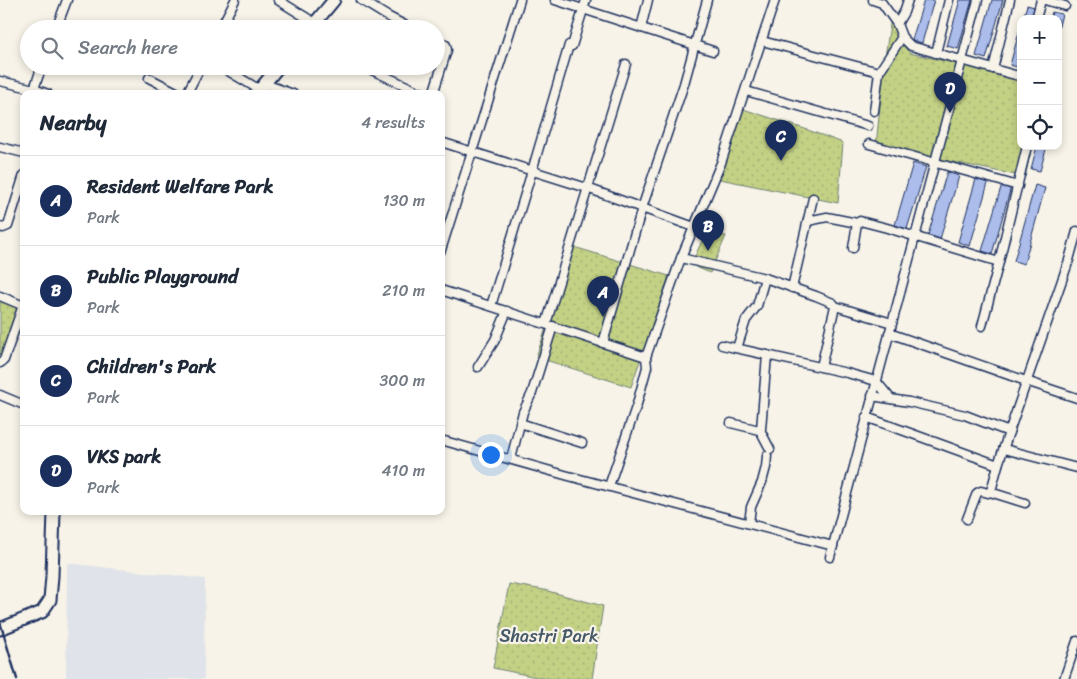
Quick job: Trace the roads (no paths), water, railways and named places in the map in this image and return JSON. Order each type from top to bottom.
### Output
[{"type":"main road","points":[[317,20],[334,0]]},
{"type":"main road","points":[[260,89],[272,75]]},
{"type":"main road","points":[[0,629],[42,612],[50,600],[54,515]]},
{"type":"street","points":[[59,20],[67,0]]},
{"type":"street","points":[[225,20],[235,0]]},
{"type":"street","points":[[278,0],[304,20]]},
{"type":"street","points":[[361,0],[394,20]]},
{"type":"street","points":[[445,237],[520,0]]},
{"type":"street","points":[[556,0],[713,51]]},
{"type":"street","points":[[491,306],[586,0]]},
{"type":"street","points":[[641,28],[648,0]]},
{"type":"street","points":[[603,343],[642,208],[684,84],[707,0]]},
{"type":"street","points":[[609,486],[637,404],[647,367],[646,357],[681,258],[722,162],[776,0]]},
{"type":"street","points":[[873,0],[882,3],[891,14],[902,37],[910,46],[1017,75]]},
{"type":"street","points":[[897,24],[908,0]]},
{"type":"street","points":[[936,53],[949,0]]},
{"type":"street","points":[[830,557],[978,0]]},
{"type":"street","points":[[993,69],[1010,0]]},
{"type":"street","points":[[1037,15],[1041,0]]},
{"type":"street","points":[[1045,0],[1065,6]]},
{"type":"street","points":[[874,111],[879,72],[902,37]]},
{"type":"street","points":[[762,40],[879,72]]},
{"type":"street","points":[[445,44],[448,50],[445,59]]},
{"type":"street","points":[[511,459],[523,412],[534,386],[587,188],[626,64]]},
{"type":"street","points":[[0,81],[34,89],[39,75]]},
{"type":"street","points":[[187,90],[195,75]]},
{"type":"street","points":[[236,75],[260,89]]},
{"type":"street","points":[[383,75],[415,90]]},
{"type":"street","points":[[434,90],[439,75]]},
{"type":"street","points":[[149,78],[172,90]]},
{"type":"street","points":[[746,91],[868,126]]},
{"type":"street","points":[[445,143],[587,188],[694,227]]},
{"type":"street","points":[[869,144],[1018,186]]},
{"type":"street","points":[[0,147],[20,152]]},
{"type":"street","points":[[982,326],[1026,150]]},
{"type":"street","points":[[0,227],[8,226],[20,188]]},
{"type":"street","points":[[792,288],[813,198]]},
{"type":"street","points":[[808,221],[827,217],[857,223],[860,221],[999,262]]},
{"type":"street","points":[[853,248],[857,223]]},
{"type":"street","points":[[990,492],[1026,381],[1069,260],[1077,231]]},
{"type":"street","points":[[681,258],[765,278],[816,296],[835,306],[892,323]]},
{"type":"street","points":[[737,348],[746,320],[757,306],[765,278]]},
{"type":"street","points":[[445,291],[646,357]]},
{"type":"street","points":[[0,296],[20,305]]},
{"type":"street","points":[[821,367],[835,306]]},
{"type":"street","points":[[478,366],[495,340],[507,311]]},
{"type":"street","points":[[0,363],[4,360],[20,315]]},
{"type":"street","points":[[889,333],[1077,398]]},
{"type":"street","points":[[722,345],[847,372],[876,381],[890,399]]},
{"type":"street","points":[[750,523],[751,506],[762,482],[769,452],[760,430],[762,427],[767,355]]},
{"type":"street","points":[[0,395],[20,403]]},
{"type":"street","points":[[872,396],[909,402],[964,415],[1009,432]]},
{"type":"street","points":[[866,417],[998,465]]},
{"type":"street","points":[[731,423],[760,430]]},
{"type":"street","points":[[520,424],[582,443]]},
{"type":"street","points":[[445,441],[832,546]]},
{"type":"street","points":[[1004,449],[1077,468]]},
{"type":"street","points":[[967,519],[978,493],[981,491],[1025,502]]},
{"type":"street","points":[[626,501],[629,492]]},
{"type":"street","points":[[1064,679],[1077,641]]},
{"type":"railway","points":[[0,622],[17,679]]},
{"type":"place","name":"VKS park","points":[[950,113]]},
{"type":"place","name":"Children's Park","points":[[781,161]]},
{"type":"place","name":"Public Playground","points":[[708,251]]},
{"type":"place","name":"Resident Welfare Park","points":[[603,317]]},
{"type":"park label","name":"Shastri Park","points":[[549,636]]}]
